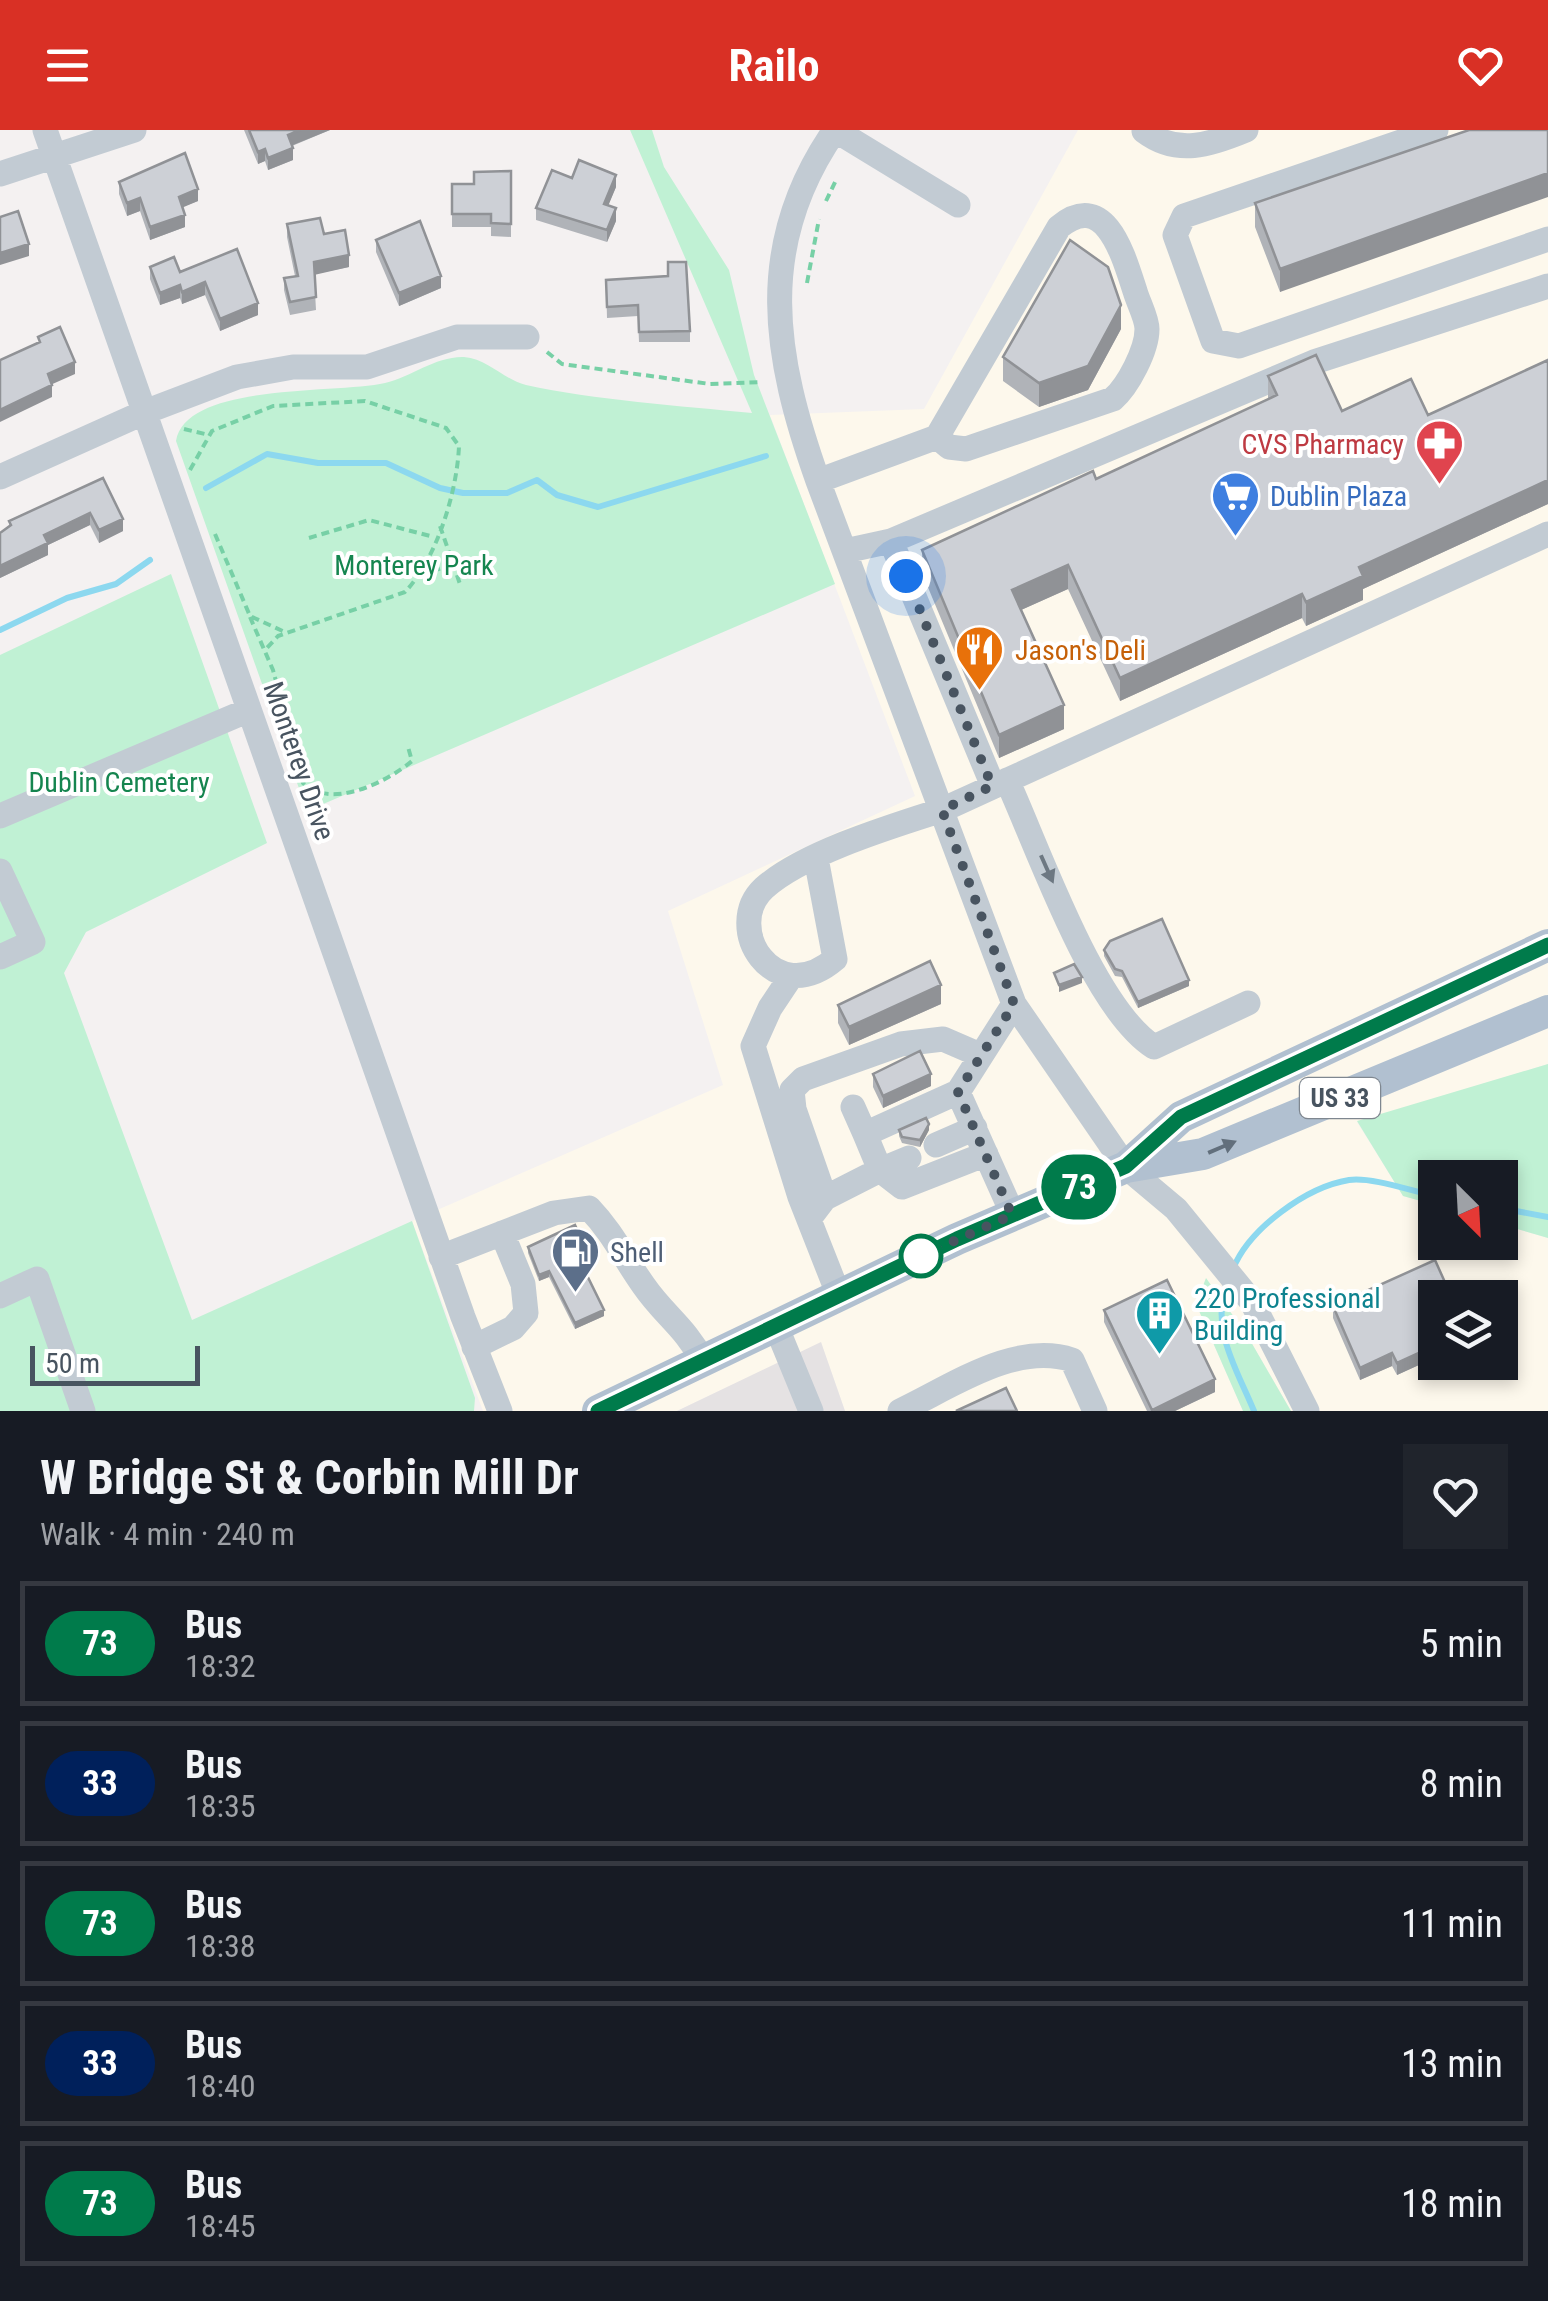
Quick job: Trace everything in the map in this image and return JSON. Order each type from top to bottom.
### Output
[{"type":"main road","name":"US 33","points":[[1126,1166],[1181,1117],[1548,945]]},
{"type":"main road","name":"US 33","points":[[598,1411],[1012,1215],[1126,1166],[1203,1154],[1548,1011]]},
{"type":"street","name":"Monterey Drive","points":[[45,130],[441,1257],[500,1411]]},
{"type":"street","points":[[0,174],[134,130]]},
{"type":"street","points":[[1144,131],[1160,143],[1178,148],[1217,142],[1246,130]]},
{"type":"street","points":[[1436,130],[1184,216],[1175,234],[1213,341],[1239,346],[1548,240]]},
{"type":"street","points":[[958,205],[842,134],[808,177],[783,240],[778,337],[791,404],[1014,1004],[1126,1166],[1176,1209],[1252,1302],[1307,1411]]},
{"type":"street","points":[[818,481],[937,437],[1059,227],[1071,217],[1089,216],[1105,226],[1118,240],[1147,329],[1123,391],[1114,399],[966,449],[949,447],[937,437]]},
{"type":"street","points":[[845,551],[891,541],[1314,362],[1548,286]]},
{"type":"street","points":[[0,478],[145,412],[267,370],[367,367],[457,337],[527,337]]},
{"type":"street","points":[[816,858],[835,959],[818,972],[790,978],[771,971],[756,953],[750,914],[763,889],[816,858],[942,810],[1548,534]]},
{"type":"street","points":[[891,541],[1000,783],[1105,998],[1136,1035],[1154,1047],[1248,1002]]},
{"type":"street","points":[[0,816],[249,710]]},
{"type":"street","points":[[0,871],[34,942],[0,957]]},
{"type":"street","points":[[790,978],[753,1046],[809,1219],[840,1296]]},
{"type":"street","points":[[865,1134],[958,1092],[1014,1004]]},
{"type":"street","points":[[825,1198],[794,1109],[792,1090],[804,1078],[901,1044],[943,1038],[980,1055]]},
{"type":"street","points":[[958,1092],[1012,1215]]},
{"type":"street","points":[[853,1107],[880,1170],[902,1187],[986,1154]]},
{"type":"street","points":[[936,1145],[975,1128]]},
{"type":"street","points":[[809,1219],[825,1198],[909,1158]]},
{"type":"street","points":[[441,1257],[554,1213],[589,1208],[614,1234],[645,1288],[688,1332],[702,1362]]},
{"type":"street","points":[[474,1347],[513,1328],[526,1313],[524,1284],[502,1233]]},
{"type":"street","points":[[0,1296],[37,1279],[83,1411]]},
{"type":"street","points":[[776,1326],[811,1411]]},
{"type":"street","points":[[900,1411],[1014,1358],[1051,1353],[1072,1360],[1095,1411]]},
{"type":"path","points":[[806,287],[842,134]]},
{"type":"path","points":[[527,337],[562,364],[710,384],[762,382]]},
{"type":"path","points":[[196,486],[190,468],[209,435],[233,420],[273,406],[365,401],[446,428],[459,446],[450,502],[420,575],[405,592],[288,632],[266,649]]},
{"type":"path","points":[[184,429],[209,435]]},
{"type":"path","points":[[210,520],[266,649],[303,783],[309,789],[338,796],[412,761],[408,747]]},
{"type":"path","points":[[309,538],[368,520],[434,537]]},
{"type":"path","points":[[440,526],[462,587]]},
{"type":"path","points":[[420,575],[454,564]]},
{"type":"path","points":[[250,616],[288,632]]},
{"type":"shaded area","points":[[1078,130],[1548,130],[1548,1064],[1357,1122],[1403,1196],[1418,1200],[1418,1260],[1518,1260],[1518,1229],[1548,1238],[1548,1411],[1291,1411],[1247,1335],[1206,1279],[1196,1304],[1243,1411],[845,1411],[821,1343],[677,1411],[483,1411],[412,1221],[723,1085],[668,911],[915,796],[770,415],[924,409]]},
{"type":"shaded area","points":[[821,1342],[845,1411],[677,1411]]},
{"type":"green space","name":"Monterey Park","points":[[630,130],[652,130],[664,167],[729,270],[754,375],[835,584],[307,811],[176,441],[186,422],[206,409],[234,400],[385,383],[444,360],[464,357],[481,361],[526,385],[638,402],[752,413]]},
{"type":"green space","name":"Dublin Cemetery","points":[[171,574],[267,843],[86,932],[64,973],[192,1320],[412,1221],[475,1398],[474,1411],[0,1411],[0,655]]},
{"type":"green space","points":[[1548,1064],[1548,1238],[1518,1229],[1518,1160],[1418,1160],[1418,1200],[1403,1196],[1357,1121]]},
{"type":"green space","points":[[1206,1278],[1247,1335],[1291,1411],[1243,1411],[1196,1304]]},
{"type":"building","points":[[249,130],[300,130],[288,135],[293,148],[268,158],[265,149],[258,152]]},
{"type":"building","points":[[1469,130],[1548,130],[1548,173],[1280,269],[1255,203]]},
{"type":"building","points":[[185,153],[198,189],[179,197],[185,215],[150,227],[140,198],[127,203],[119,182]]},
{"type":"building","points":[[579,160],[616,175],[604,204],[616,208],[607,230],[536,208],[552,170],[572,178]]},
{"type":"building","points":[[511,171],[511,224],[491,223],[491,214],[452,214],[452,184],[474,184],[474,172]]},
{"type":"building","points":[[18,211],[29,244],[0,253],[0,217]]},
{"type":"building","points":[[320,218],[324,234],[345,230],[349,255],[314,262],[316,297],[290,302],[284,278],[298,276],[287,224]]},
{"type":"building","points":[[420,221],[441,276],[399,293],[376,240]]},
{"type":"building","points":[[1070,240],[1108,267],[1121,305],[1088,366],[1039,383],[1003,357]]},
{"type":"building","points":[[237,249],[258,303],[220,319],[205,282],[182,292],[180,285],[160,293],[150,267],[174,257],[180,272]]},
{"type":"building","points":[[668,262],[686,262],[690,331],[639,332],[638,305],[607,307],[606,280],[668,276]]},
{"type":"building","points":[[60,327],[75,362],[48,374],[52,385],[0,410],[0,360],[40,342],[38,337]]},
{"type":"building","name":"Dublin Plaza","points":[[1316,355],[1342,411],[1411,379],[1428,415],[1548,360],[1548,480],[1359,567],[1363,576],[1306,602],[1302,594],[1120,678],[1068,565],[1012,590],[1064,705],[999,735],[922,550],[1093,471],[1096,479],[1277,395],[1268,376]]},
{"type":"building","points":[[103,478],[123,519],[99,530],[90,513],[44,535],[48,543],[0,566],[0,533],[11,525],[9,521]]},
{"type":"building","points":[[1162,919],[1189,980],[1138,1002],[1122,971],[1115,969],[1104,950],[1110,941]]},
{"type":"building","points":[[930,961],[941,985],[849,1027],[838,1005]]},
{"type":"building","points":[[1074,964],[1082,977],[1059,985],[1054,973]]},
{"type":"building","points":[[920,1051],[931,1074],[883,1096],[873,1074]]},
{"type":"building","points":[[926,1118],[929,1124],[920,1140],[902,1137],[899,1130]]},
{"type":"building","points":[[575,1225],[588,1253],[578,1257],[604,1310],[575,1323],[549,1271],[539,1275],[528,1247]]},
{"type":"building","points":[[1435,1260],[1444,1280],[1418,1280],[1418,1353],[1397,1363],[1392,1353],[1360,1368],[1333,1306]]},
{"type":"building","name":"220 Professional Building","points":[[1167,1280],[1215,1379],[1152,1410],[1104,1310]]},
{"type":"building","points":[[1006,1388],[1017,1411],[956,1411]]},
{"type":"waterway","points":[[206,488],[267,454],[318,463],[386,463],[440,488],[463,493],[507,493],[537,480],[557,495],[598,507],[766,456]]},
{"type":"waterway","points":[[0,630],[67,598],[116,584],[150,560]]},
{"type":"waterway","points":[[1233,1269],[1265,1225],[1315,1191],[1349,1180],[1418,1192]]},
{"type":"waterway","points":[[1518,1211],[1548,1217]]},
{"type":"waterway","points":[[1228,1281],[1223,1298],[1223,1331],[1254,1411]]},
{"type":"bus line","name":"73","points":[[598,1411],[957,1239],[1126,1166],[1181,1117],[1548,945]]},
{"type":"place","name":"CVS Pharmacy","points":[[1439,486]]},
{"type":"place","name":"Dublin Plaza","points":[[1235,538]]},
{"type":"place","name":"Jason's Deli","points":[[980,692]]},
{"type":"place","name":"Shell","points":[[575,1294]]},
{"type":"place","name":"220 Professional Building","points":[[1159,1356]]},
{"type":"route","points":[[906,576],[992,786],[942,810],[996,966],[1014,1004],[958,1092],[1012,1215],[921,1256]]}]
